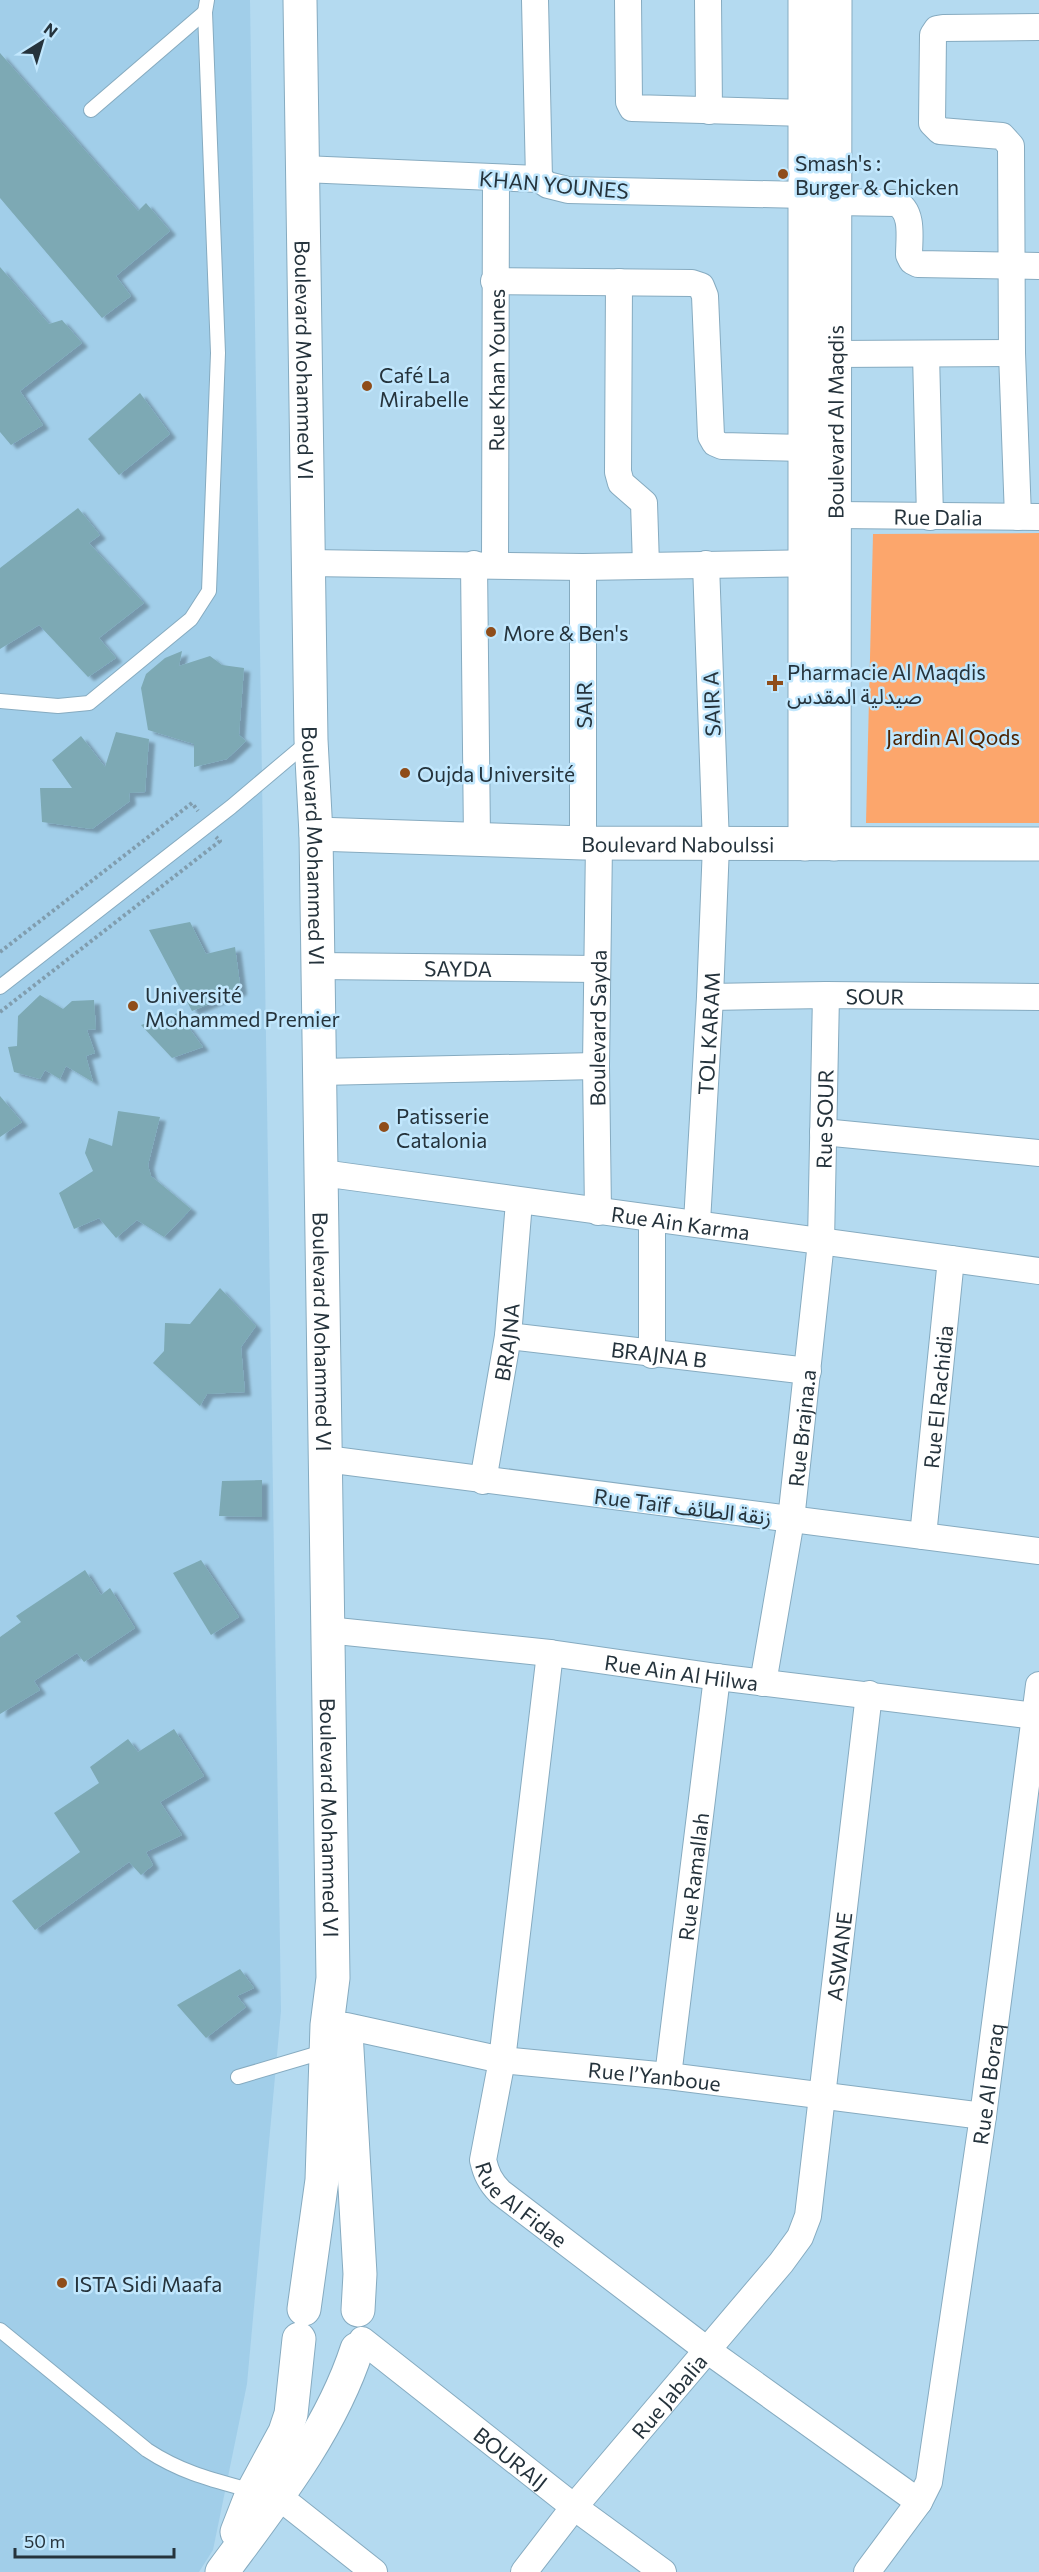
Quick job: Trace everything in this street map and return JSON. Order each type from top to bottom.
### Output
[{"type":"street","name":"Boulevard Mohammed VI","points":[[222,2572],[266,2494],[291,2414],[301,2324],[322,2180],[333,2034],[322,1173],[316,834],[311,740],[300,0]]},
{"type":"street","points":[[534,0],[539,179]]},
{"type":"street","points":[[628,0],[629,102],[632,108],[806,113]]},
{"type":"street","points":[[708,0],[709,111]]},
{"type":"street","name":"Boulevard Al Maqdis","points":[[806,0],[806,113],[820,199],[834,354],[836,515],[820,563]]},
{"type":"street","name":"Boulevard Al Maqdis","points":[[819,844],[820,563],[805,448],[835,0]]},
{"type":"street","points":[[1029,517],[1012,352],[1011,146],[1009,140],[1002,136],[940,131],[934,128],[932,123],[933,35],[937,29],[1039,27]]},
{"type":"street","name":"KHAN YOUNES","points":[[303,169],[539,179],[548,185],[568,190],[897,203],[904,206],[908,214],[909,255],[912,261],[918,264],[1011,266]]},
{"type":"street","name":"Rue Khan Younes","points":[[477,840],[496,178]]},
{"type":"street","points":[[1011,266],[1039,266]]},
{"type":"street","points":[[494,281],[692,283],[701,286],[705,296],[711,436],[715,443],[722,446],[805,448]]},
{"type":"street","points":[[619,282],[618,472],[621,483],[644,503],[646,565]]},
{"type":"street","points":[[834,354],[1012,352]]},
{"type":"street","points":[[926,354],[930,517]]},
{"type":"street","name":"Rue Dalia","points":[[836,515],[1029,517]]},
{"type":"street","points":[[309,563],[583,567],[820,563]]},
{"type":"street","name":"SAIR A","points":[[706,564],[716,844]]},
{"type":"street","name":"SAIR","points":[[583,567],[591,843]]},
{"type":"street","name":"Boulevard Naboulssi","points":[[316,834],[591,843],[1039,844]]},
{"type":"street","name":"Boulevard Sayda","points":[[591,843],[597,969],[598,1212]]},
{"type":"street","name":"TOL KARAM","points":[[697,1222],[716,844]]},
{"type":"street","name":"SAYDA","points":[[318,966],[597,969]]},
{"type":"street","name":"SOUR","points":[[710,997],[826,995],[1039,997]]},
{"type":"street","name":"Rue SOUR","points":[[821,1242],[826,995]]},
{"type":"street","points":[[320,1072],[596,1066]]},
{"type":"street","points":[[823,1132],[1039,1153]]},
{"type":"street","name":"Rue Ain Karma","points":[[322,1173],[652,1220],[697,1222],[821,1242],[1039,1271]]},
{"type":"street","name":"BRAJNA","points":[[483,1481],[508,1336],[519,1202]]},
{"type":"street","points":[[652,1220],[652,1355]]},
{"type":"street","name":"Rue Brajna.a","points":[[763,1683],[791,1520],[821,1242]]},
{"type":"street","name":"Rue El Rachidia","points":[[923,1536],[951,1259]]},
{"type":"street","name":"BRAJNA B","points":[[508,1336],[652,1355],[807,1371]]},
{"type":"street","name":"Rue Taïf زنقة الطائف","points":[[326,1460],[1039,1551]]},
{"type":"street","name":"Rue Ain Al Hilwa","points":[[327,1630],[550,1653],[763,1683],[869,1694],[1035,1716]]},
{"type":"street","name":"Rue Al Fidae","points":[[550,1653],[502,2060],[483,2160],[491,2183],[707,2350],[924,2492]]},
{"type":"street","name":"Rue Ramallah","points":[[668,2076],[717,1677]]},
{"type":"street","name":"Rue Al Boraq","points":[[924,2492],[983,2116],[1039,1685]]},
{"type":"street","name":"ASWANE","points":[[808,2216],[824,2096],[869,1694]]},
{"type":"street","name":"Boulevard Mohammed VI","points":[[266,2494],[309,2449],[339,2395],[359,2333],[360,2274],[333,2034]]},
{"type":"street","name":"Rue l’Yanboue","points":[[333,2034],[502,2060],[668,2076],[983,2116]]},
{"type":"street","name":"Rue Jabalia","points":[[524,2572],[574,2507],[781,2263],[800,2237],[808,2216]]},
{"type":"street","points":[[331,2296],[350,2303],[359,2333],[350,2357],[330,2363],[310,2356],[301,2324],[321,2297],[331,2296]]},
{"type":"street","name":"BOURAIJ","points":[[359,2333],[574,2507],[663,2572]]},
{"type":"street","points":[[867,2572],[924,2492]]},
{"type":"street","points":[[266,2494],[374,2572]]},
{"type":"lane","points":[[91,110],[206,6]]},
{"type":"lane","points":[[0,701],[58,706],[89,703],[191,619],[209,591],[218,353],[206,6]]},
{"type":"lane","points":[[0,987],[231,807],[311,740]]},
{"type":"lane","points":[[238,2077],[333,2034]]},
{"type":"lane","points":[[0,2330],[147,2450],[170,2465],[190,2474],[266,2494]]},
{"type":"shaded area","name":"Université Mohammed Premier","points":[[0,0],[250,0],[281,2011],[247,2384],[213,2550],[199,2572],[0,2572]]},
{"type":"green space","name":"Jardin Al Qods","points":[[1039,533],[1039,823],[866,823],[873,534]]},
{"type":"building","points":[[0,53],[138,211],[146,203],[170,231],[116,276],[131,296],[102,318],[0,198]]},
{"type":"building","points":[[0,267],[49,324],[62,320],[82,343],[20,391],[43,425],[11,445],[0,432]]},
{"type":"building","points":[[140,393],[170,434],[119,475],[88,439]]},
{"type":"building","points":[[78,508],[100,535],[89,543],[144,603],[99,638],[116,658],[88,677],[39,625],[0,649],[0,568]]},
{"type":"building","points":[[182,651],[179,666],[210,656],[222,665],[244,668],[239,735],[246,741],[227,759],[194,767],[194,744],[148,730],[141,688],[146,674],[165,658]]},
{"type":"building","points":[[116,732],[149,739],[145,792],[129,793],[130,801],[92,829],[42,822],[40,788],[72,788],[52,760],[81,736],[105,767]]},
{"type":"building","points":[[190,922],[206,954],[235,947],[241,991],[192,1011],[149,930]]},
{"type":"building","points":[[40,995],[63,1009],[72,1001],[94,1000],[96,1029],[87,1030],[95,1053],[86,1056],[93,1082],[66,1066],[60,1079],[45,1070],[40,1079],[14,1072],[8,1047],[17,1046],[18,1016]]},
{"type":"building","points":[[178,1013],[203,1047],[172,1058],[141,1025]]},
{"type":"building","points":[[0,1096],[22,1122],[0,1137]]},
{"type":"building","points":[[118,1111],[160,1117],[148,1165],[151,1176],[191,1209],[164,1237],[137,1220],[116,1238],[99,1218],[74,1229],[59,1193],[93,1171],[85,1153],[89,1138],[112,1146]]},
{"type":"building","points":[[220,1288],[256,1326],[241,1347],[245,1392],[207,1394],[200,1406],[153,1363],[164,1351],[165,1323],[190,1324]]},
{"type":"building","points":[[262,1480],[262,1517],[219,1516],[222,1481]]},
{"type":"building","points":[[201,1560],[239,1617],[211,1635],[173,1573]]},
{"type":"building","points":[[85,1570],[101,1595],[110,1588],[135,1628],[84,1662],[77,1653],[34,1681],[40,1690],[0,1714],[0,1637],[21,1622],[16,1616]]},
{"type":"building","points":[[174,1729],[204,1776],[160,1802],[182,1835],[146,1852],[153,1865],[141,1875],[129,1862],[35,1930],[12,1901],[80,1852],[54,1813],[99,1783],[90,1767],[128,1739],[138,1752]]},
{"type":"building","points":[[240,1969],[254,1988],[237,1996],[246,2007],[206,2038],[177,2005]]},
{"type":"place","name":"Smash's : Burger & Chicken","points":[[783,174]]},
{"type":"place","name":"Café La Mirabelle","points":[[367,386]]},
{"type":"place","name":"More & Ben's","points":[[491,632]]},
{"type":"place","name":"Pharmacie Al Maqdis صيدلية المقدس","points":[[775,683]]},
{"type":"place","name":"Oujda Université","points":[[405,773]]},
{"type":"place","name":"Université Mohammed Premier","points":[[133,1006]]},
{"type":"place","name":"Patisserie Catalonia","points":[[384,1127]]},
{"type":"place","name":"ISTA Sidi Maafa","points":[[62,2283]]}]
